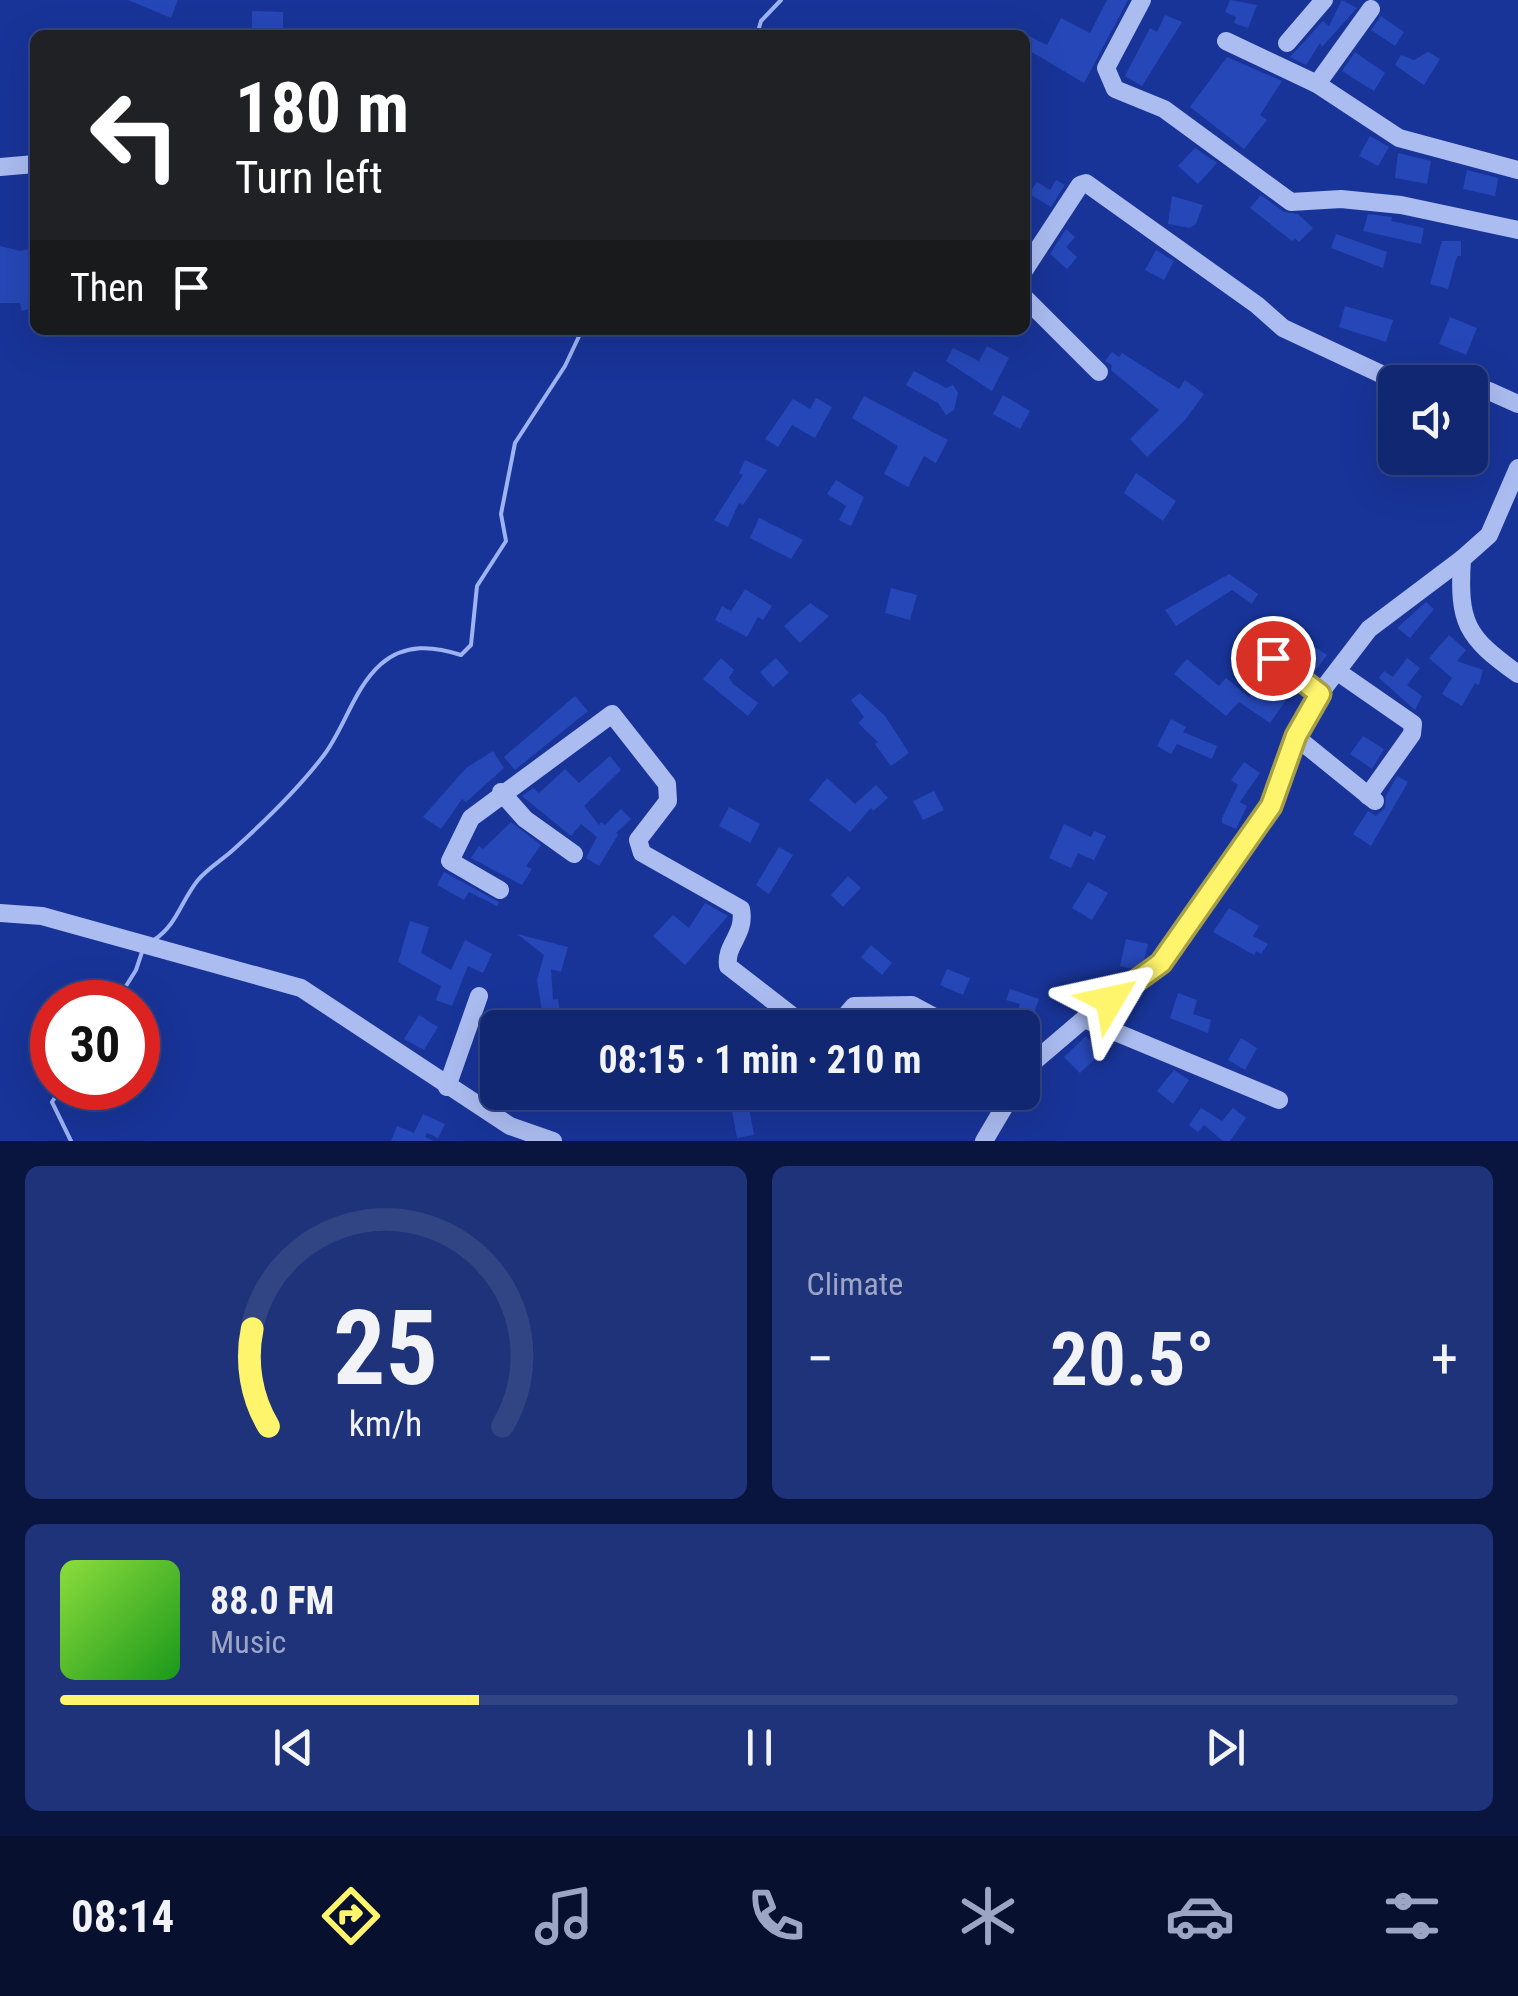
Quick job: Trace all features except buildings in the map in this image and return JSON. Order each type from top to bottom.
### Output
[{"type":"street","points":[[1142,0],[1106,68],[1115,89],[1164,109],[1291,202],[1341,199],[1402,205],[1518,230]]},
{"type":"street","points":[[1274,64],[1324,0]]},
{"type":"street","points":[[1317,84],[1370,9]]},
{"type":"street","points":[[1287,43],[1308,20]]},
{"type":"street","points":[[1226,41],[1317,84],[1398,138],[1518,170]]},
{"type":"street","points":[[0,167],[30,164]]},
{"type":"street","points":[[1030,261],[1080,184],[1086,183],[1257,304],[1283,328],[1378,373]]},
{"type":"street","points":[[1030,303],[1098,372]]},
{"type":"street","points":[[1488,391],[1518,404]]},
{"type":"street","points":[[1040,1056],[1161,963],[1271,806],[1296,736],[1320,694],[1369,629],[1462,559],[1488,534],[1518,468]]},
{"type":"street","points":[[1462,559],[1460,605],[1464,620],[1488,653],[1518,674]]},
{"type":"street","points":[[1273,658],[1320,694]]},
{"type":"street","points":[[1296,736],[1371,799],[1412,734],[1412,724],[1338,672]]},
{"type":"street","points":[[500,890],[450,861],[471,818],[501,792],[612,714],[666,784],[668,802],[638,840],[642,853],[741,909],[744,924],[727,958],[728,966],[785,1010]]},
{"type":"street","points":[[501,792],[524,819],[574,854]]},
{"type":"street","points":[[0,913],[42,916],[301,988],[510,1126],[553,1141]]},
{"type":"street","points":[[447,1087],[479,996]]},
{"type":"street","points":[[850,1010],[854,1006],[912,1005],[922,1010]]},
{"type":"street","points":[[1084,1020],[1279,1100]]},
{"type":"street","points":[[984,1141],[1003,1110]]},
{"type":"waterway","points":[[758,30],[761,21],[781,0]]},
{"type":"waterway","points":[[154,940],[174,920],[202,876],[257,828],[314,767],[364,684],[381,664],[400,652],[430,648],[461,655],[471,645],[477,586],[506,541],[501,514],[515,443],[565,366],[580,335]]},
{"type":"waterway","points":[[130,980],[143,949]]},
{"type":"waterway","points":[[56,1110],[71,1141]]},
{"type":"route","points":[[1110,1000],[1161,963],[1271,806],[1296,736],[1320,694],[1273,658]]}]
